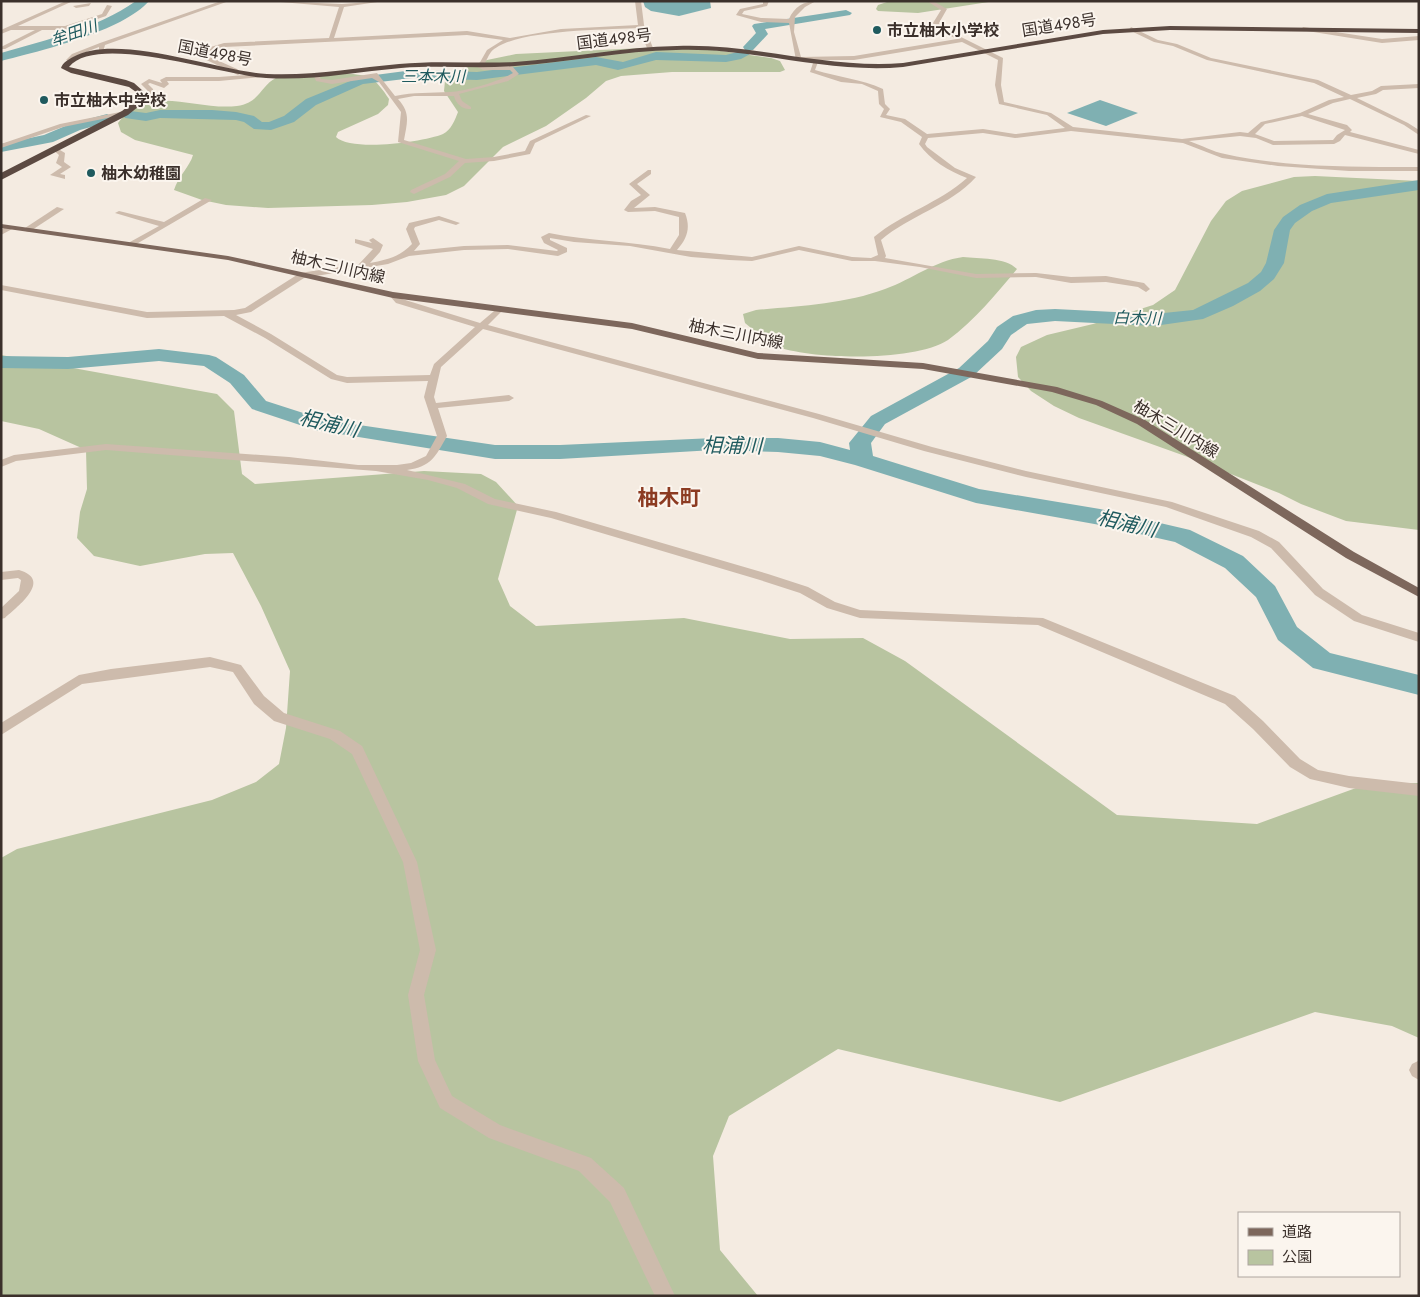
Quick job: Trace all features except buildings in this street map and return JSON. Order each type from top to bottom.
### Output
[{"type":"highway","name":"国道498号","points":[[138,103],[141,100],[138,89],[130,84],[73,72],[64,66],[69,60],[101,48],[129,51],[259,76],[317,76],[402,66],[536,62],[650,48],[712,48],[741,50],[836,66],[880,67],[1131,29],[1419,31]]},
{"type":"highway","points":[[1,177],[125,113],[138,103]]},
{"type":"main road","name":"柚木三川内線","points":[[6,227],[228,258],[393,296],[632,326],[758,356],[923,366],[984,375],[1054,389],[1099,403],[1141,422],[1285,515],[1419,593]]},
{"type":"street","points":[[101,48],[227,1]]},
{"type":"street","points":[[272,1],[342,6],[382,1]]},
{"type":"street","points":[[638,1],[638,11],[650,48]]},
{"type":"street","points":[[766,1],[765,5],[742,10],[739,15],[761,20],[790,21]]},
{"type":"street","points":[[814,1],[794,11],[790,21],[798,59],[891,56],[958,44],[971,45]]},
{"type":"street","points":[[930,1],[944,9],[936,23],[939,28],[1001,59],[998,84],[1002,103],[1049,114],[1071,129]]},
{"type":"street","points":[[1,31],[62,5],[89,4]]},
{"type":"street","points":[[9,28],[66,28],[104,15],[110,6]]},
{"type":"street","points":[[331,40],[342,6]]},
{"type":"street","points":[[393,98],[414,94],[452,94],[506,80],[514,71],[483,68],[479,65],[489,50],[512,40],[551,31],[642,26]]},
{"type":"street","points":[[3,48],[42,28]]},
{"type":"street","points":[[1131,29],[1156,41],[1175,45],[1209,59],[1316,81],[1406,124],[1419,133]]},
{"type":"street","points":[[1303,29],[1382,41],[1419,38]]},
{"type":"street","points":[[238,73],[235,69],[213,63],[196,53],[224,45],[467,33],[512,40]]},
{"type":"street","points":[[854,58],[961,40]]},
{"type":"street","points":[[815,62],[812,71],[841,80],[863,82],[880,90],[882,104],[887,108],[882,116],[903,120],[926,136],[982,131],[1015,136],[1071,129],[1184,141],[1222,156],[1278,164],[1349,169],[1419,169]]},
{"type":"street","points":[[138,103],[146,101],[152,96],[150,89],[144,84],[147,81],[153,81],[164,86],[166,84],[163,80],[166,78],[219,79],[259,76]]},
{"type":"street","points":[[317,76],[318,80],[332,82],[376,77],[403,109],[405,117],[400,141],[463,160],[494,159],[528,153],[532,142],[588,116]]},
{"type":"street","points":[[1250,135],[1263,123],[1302,114],[1331,101],[1374,93],[1381,88],[1419,86]]},
{"type":"street","points":[[452,94],[457,95],[459,102],[469,108]]},
{"type":"street","points":[[1,146],[62,125],[125,113]]},
{"type":"street","points":[[1184,141],[1186,139],[1210,136],[1250,135],[1273,143],[1320,143],[1334,142],[1349,130],[1345,126],[1302,114]]},
{"type":"street","points":[[1406,124],[1419,125]]},
{"type":"street","points":[[1345,133],[1419,152]]},
{"type":"street","points":[[874,259],[882,256],[878,239],[886,230],[935,205],[959,189],[972,177],[952,170],[925,148],[922,144],[926,136]]},
{"type":"street","points":[[55,149],[63,154],[60,164],[67,167],[54,176],[62,176]]},
{"type":"street","points":[[414,192],[452,174],[463,160]]},
{"type":"street","points":[[648,172],[633,184],[646,196],[634,203],[628,210],[655,208],[682,215],[685,227],[682,241],[671,252]]},
{"type":"street","points":[[133,244],[208,200]]},
{"type":"street","points":[[26,230],[60,209]]},
{"type":"street","points":[[120,213],[165,225]]},
{"type":"street","points":[[406,254],[416,244],[410,228],[412,225],[439,218],[456,223]]},
{"type":"street","points":[[1,233],[6,227]]},
{"type":"street","points":[[1,288],[147,315],[226,313],[248,310],[304,275],[388,262],[406,254],[485,246],[508,247],[558,254],[563,252],[564,250],[547,241],[545,237],[549,235],[574,240],[630,244],[691,255],[752,259],[799,248],[852,259],[874,259],[920,265],[976,276],[1036,275],[1071,280],[1106,279],[1141,285],[1146,289]]},
{"type":"street","points":[[373,240],[379,245],[378,248]]},
{"type":"street","points":[[358,241],[378,248]]},
{"type":"street","points":[[362,266],[378,248]]},
{"type":"street","points":[[393,296],[399,301],[482,326],[816,416],[928,449],[1026,474],[1168,504],[1255,534],[1275,545],[1319,592],[1358,618],[1419,638]]},
{"type":"street","points":[[376,468],[413,466],[430,458],[442,436],[429,397],[437,366],[500,309]]},
{"type":"street","points":[[226,313],[268,336],[334,377],[347,380],[434,378]]},
{"type":"street","points":[[432,406],[509,398]]},
{"type":"street","points":[[1,464],[23,456],[60,450],[106,447],[376,468],[429,477],[461,486],[492,502],[552,515],[764,577],[804,590],[831,605],[860,614],[1039,622],[1069,632],[1230,700],[1258,725],[1295,763],[1315,775],[1349,782],[1419,790]]},
{"type":"street","points":[[1,576],[19,574],[27,578],[25,593],[1,615]]},
{"type":"street","points":[[1,730],[79,680],[111,674],[210,662],[237,668],[259,700],[279,717],[335,735],[357,750],[410,862],[428,950],[416,995],[427,1061],[446,1102],[495,1132],[585,1164],[617,1195],[665,1296]]},
{"type":"green space","points":[[890,1],[995,1],[918,13],[878,11],[876,9],[878,5]]},
{"type":"green space","points":[[664,47],[707,49],[771,58],[780,61],[785,70],[780,72],[672,72],[621,76],[606,81],[586,98],[546,126],[503,147],[464,186],[446,195],[407,202],[372,205],[268,208],[226,205],[202,200],[174,190],[193,155],[135,140],[121,132],[118,123],[130,111],[144,104],[158,101],[173,101],[237,106],[251,101],[276,78],[337,73],[368,77],[382,89],[389,99],[388,105],[378,114],[338,132],[336,137],[344,142],[371,145],[420,140],[443,134],[454,121],[458,112],[444,91],[445,81],[460,70],[487,60],[516,54]]},
{"type":"green space","points":[[1315,176],[1419,181],[1419,530],[1346,521],[1301,504],[1279,493],[1185,456],[1079,418],[1054,406],[1031,391],[1018,377],[1016,357],[1021,347],[1047,335],[1093,324],[1153,305],[1175,290],[1211,221],[1226,201],[1242,191],[1294,177]]},
{"type":"green space","points":[[963,257],[999,260],[1017,269],[967,324],[948,340],[933,347],[912,352],[863,357],[813,354],[791,351],[775,346],[745,323],[743,314],[756,310],[822,304],[870,294],[895,285],[943,262]]},
{"type":"green space","points":[[1,355],[217,394],[234,411],[242,474],[255,484],[424,471],[481,474],[496,482],[518,506],[498,579],[510,606],[536,626],[684,618],[790,639],[863,638],[905,661],[1117,815],[1257,824],[1367,784],[1419,783],[1419,1038],[1392,1026],[1315,1012],[1060,1102],[838,1049],[729,1116],[713,1156],[720,1250],[758,1296],[1,1296],[1,858],[17,849],[212,800],[256,782],[279,764],[286,728],[290,671],[261,606],[233,553],[205,554],[140,566],[94,556],[77,538],[80,512],[87,489],[86,450],[39,429],[1,421]]},
{"type":"water","points":[[643,1],[710,1],[711,8],[679,16],[651,11],[645,7]]},
{"type":"water","points":[[1100,100],[1138,113],[1106,126],[1067,113]]},
{"type":"waterway","name":"牟田川","points":[[1,57],[94,28],[129,11],[144,1]]},
{"type":"waterway","name":"三本木川","points":[[749,47],[762,34],[758,26],[846,13]]},
{"type":"waterway","name":"三本木川","points":[[130,115],[146,117],[160,114],[212,114],[236,116],[249,119],[259,126],[271,126],[289,119],[311,102],[360,81],[413,74],[477,76],[596,61],[623,66],[656,56],[726,59],[746,53]]},
{"type":"waterway","name":"三本木川","points":[[1,148],[48,139],[75,127],[107,118]]},
{"type":"waterway","name":"白木川","points":[[863,460],[860,443],[878,420],[966,372],[995,345],[1004,331],[1020,320],[1036,316],[1055,315],[1154,320],[1197,315],[1227,302],[1254,287],[1268,275],[1275,263],[1282,230],[1289,220],[1306,208],[1327,199],[1419,185]]},
{"type":"waterway","name":"相浦川","points":[[1,362],[68,363],[159,355],[209,361],[237,379],[259,405],[322,426],[495,452],[560,452],[714,444],[778,445],[820,449],[863,460]]},
{"type":"waterway","name":"相浦川","points":[[863,460],[976,496],[1100,517],[1182,536],[1234,562],[1266,592],[1287,633],[1322,661],[1419,685]]},
{"type":"place","name":"市立柚木小学校","points":[[877,30]]},
{"type":"place","name":"市立柚木中学校","points":[[44,100]]},
{"type":"place","name":"柚木幼稚園","points":[[91,173]]},
{"type":"district","name":"柚木町","points":[[669,498]]}]
